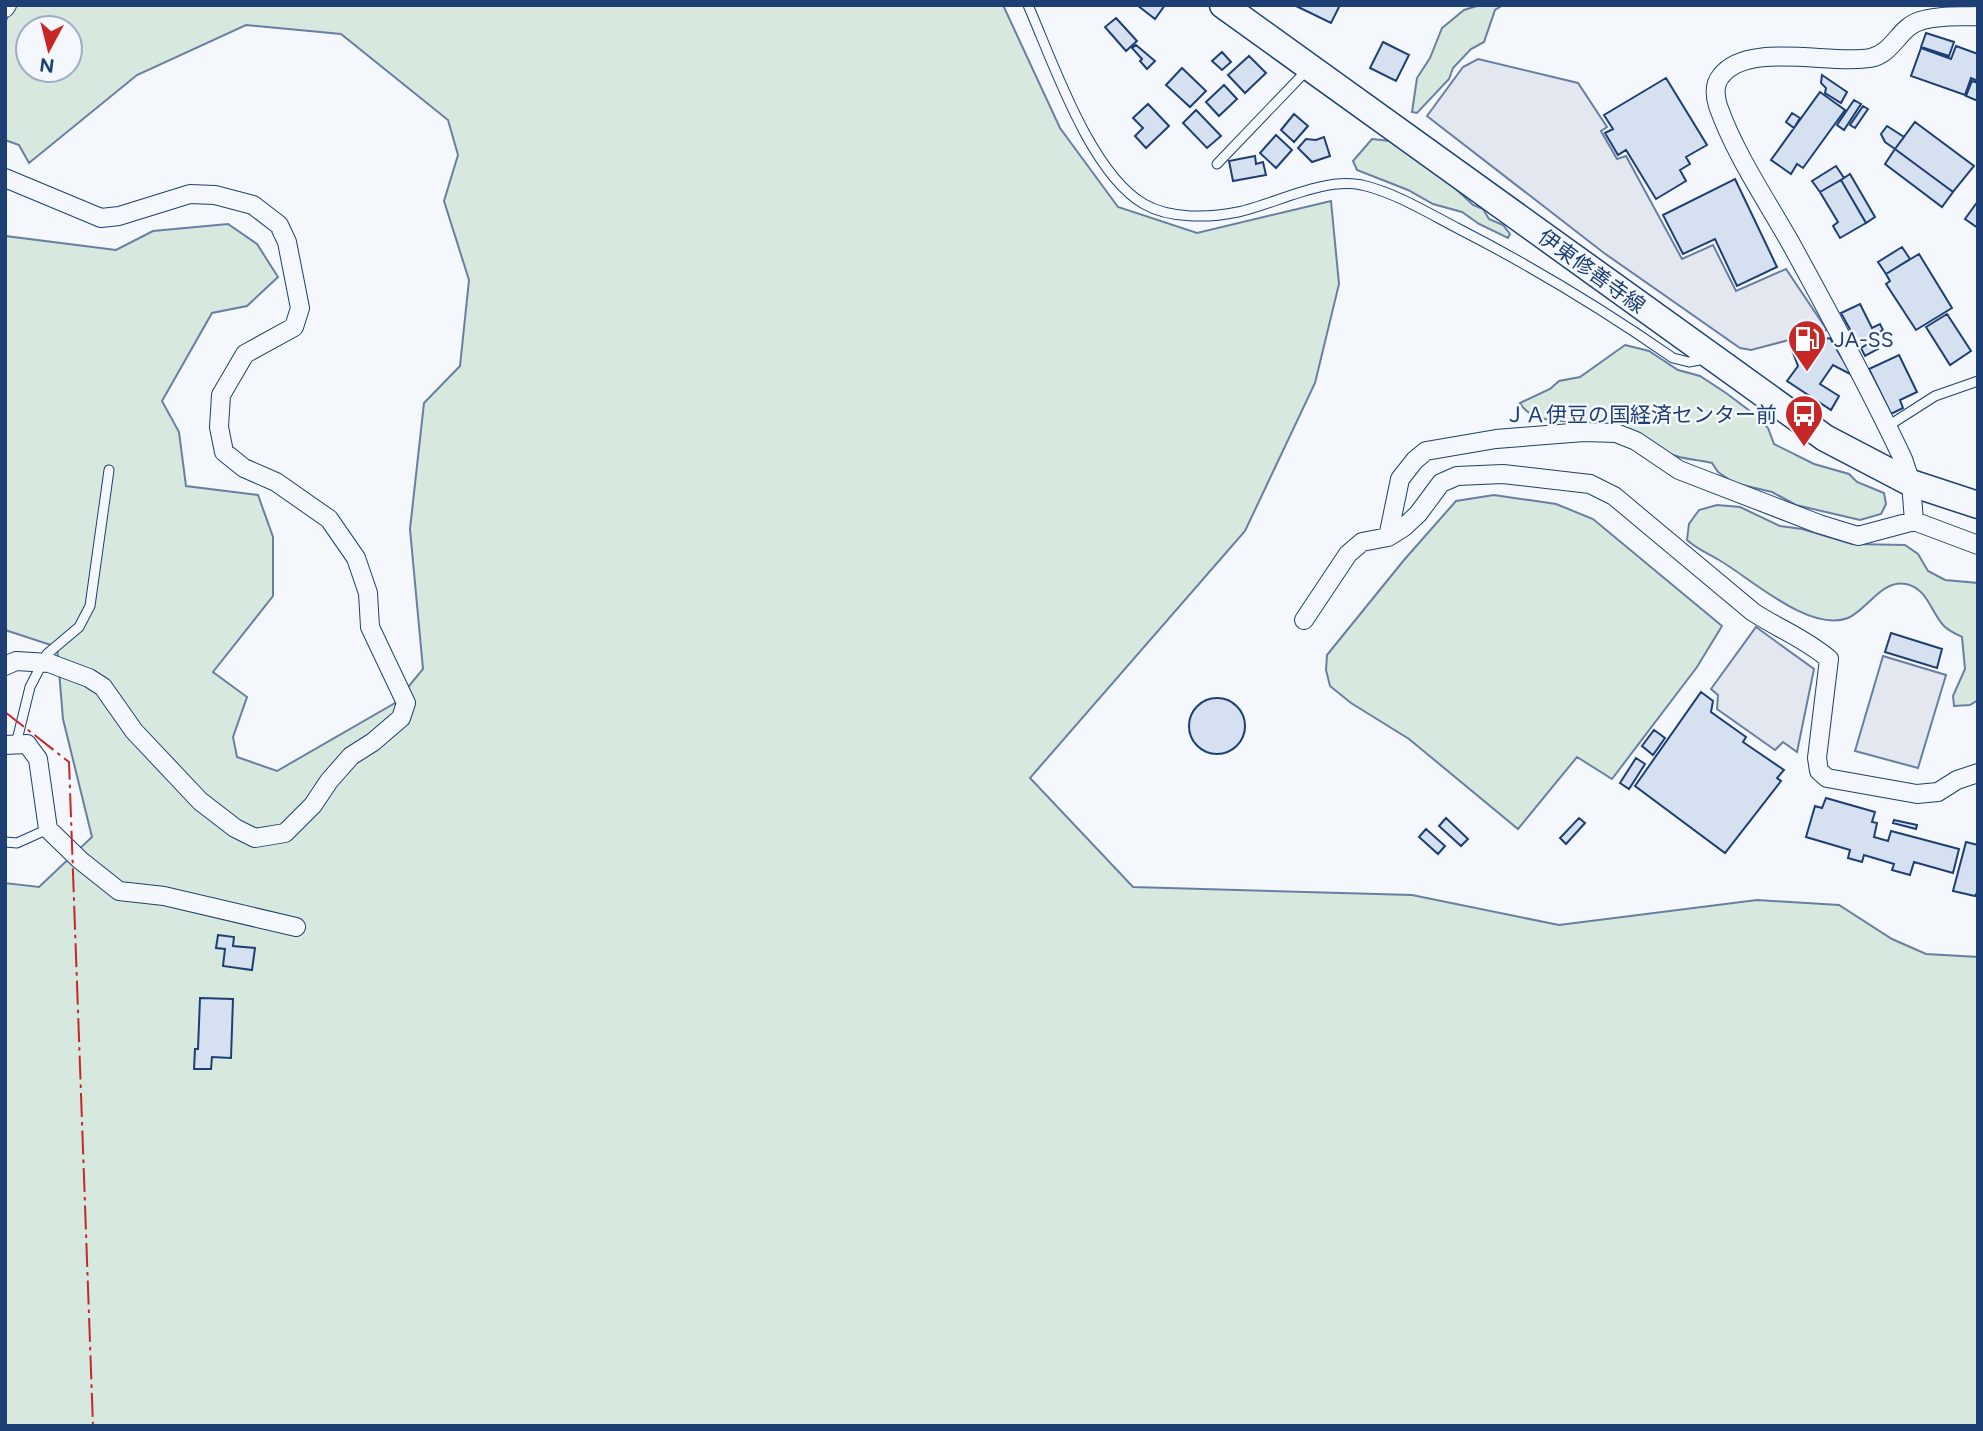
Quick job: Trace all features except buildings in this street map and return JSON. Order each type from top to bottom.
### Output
[{"type":"main road","name":"伊東修善寺線","points":[[1223,5],[1825,438],[1911,483],[1978,505]]},
{"type":"street","points":[[1914,521],[1911,483],[1888,426],[1789,242],[1755,185],[1718,105],[1715,90],[1721,76],[1735,64],[1760,57],[1871,58],[1890,48],[1904,31],[1918,21],[1978,16]]},
{"type":"street","points":[[5,178],[101,218],[119,216],[190,194],[215,195],[253,205],[279,225],[287,242],[300,308],[294,327],[245,354],[222,395],[219,427],[224,452],[244,468],[276,482],[329,519],[356,558],[368,593],[370,627],[406,703],[401,718],[351,757],[329,781],[313,805],[285,833],[255,838],[235,828],[200,801],[134,731],[103,687],[89,678],[43,662],[16,661],[5,666]]},
{"type":"street","points":[[1388,537],[1400,479],[1426,451],[1496,439],[1584,432],[1616,433],[1636,441],[1679,470],[1819,524],[1858,536],[1914,521],[1978,545]]},
{"type":"street","points":[[1304,620],[1348,554],[1362,541],[1388,537],[1418,514],[1441,483],[1457,477],[1503,474],[1590,484],[1614,496],[1753,612],[1776,627],[1809,642],[1829,659],[1816,758],[1819,771],[1827,778],[1917,794],[1938,792],[1957,780],[1978,773]]},
{"type":"street","points":[[11,745],[27,744],[38,759],[48,829],[80,860],[119,891],[164,896],[296,927]]},
{"type":"lane","points":[[1028,5],[1078,121],[1106,167],[1123,188],[1144,204],[1164,212],[1200,216],[1238,212],[1283,197],[1326,187],[1360,185],[1422,210],[1496,248],[1673,358],[1689,362],[1713,358]]},
{"type":"lane","points":[[1217,164],[1309,67]]},
{"type":"lane","points":[[1888,426],[1935,396],[1978,381]]},
{"type":"lane","points":[[11,745],[30,687],[47,654],[79,627],[90,606],[108,470]]},
{"type":"lane","points":[[5,842],[17,844],[48,829]]},
{"type":"shaded area","points":[[14,5],[1003,5],[1060,128],[1118,207],[1197,233],[1331,201],[1339,284],[1315,383],[1245,531],[1030,778],[1133,887],[1412,895],[1559,925],[1757,900],[1839,905],[1892,939],[1926,954],[1978,957],[1978,1426],[5,1426],[5,883],[39,887],[92,837],[63,719],[57,647],[5,630],[5,236],[116,250],[153,231],[228,224],[257,244],[278,277],[247,306],[212,313],[162,401],[179,432],[186,486],[258,495],[273,537],[273,596],[213,672],[247,697],[233,737],[237,757],[277,771],[395,703],[423,669],[410,529],[424,403],[460,366],[469,280],[444,201],[458,155],[448,120],[341,34],[246,25],[137,75],[29,163],[19,145],[5,140],[5,22]]},
{"type":"shaded area","points":[[1480,5],[1503,5],[1495,10],[1484,42],[1471,49],[1453,68],[1449,79],[1417,113],[1412,112],[1417,78],[1430,58],[1442,28],[1464,10]]},
{"type":"shaded area","points":[[1478,59],[1578,83],[1607,127],[1601,131],[1617,159],[1626,156],[1682,259],[1713,245],[1736,291],[1786,269],[1827,330],[1751,350],[1740,348],[1604,253],[1427,116],[1463,67]]},
{"type":"shaded area","points":[[1372,139],[1390,141],[1441,175],[1473,205],[1483,209],[1489,219],[1503,225],[1510,234],[1508,238],[1462,212],[1433,204],[1408,190],[1357,170],[1353,161]]},
{"type":"shaded area","points":[[1625,345],[1649,351],[1678,370],[1700,376],[1726,393],[1768,428],[1774,444],[1814,464],[1849,474],[1857,482],[1884,493],[1886,504],[1881,514],[1860,520],[1796,505],[1772,492],[1734,483],[1718,472],[1712,463],[1671,455],[1613,426],[1546,419],[1526,411],[1520,403],[1550,389],[1559,381],[1580,377]]},
{"type":"shaded area","points":[[1494,495],[1556,504],[1593,519],[1722,626],[1697,667],[1612,779],[1577,757],[1518,829],[1409,739],[1351,703],[1330,686],[1326,670],[1327,655],[1456,501]]},
{"type":"shaded area","points":[[1717,505],[1740,507],[1780,526],[1802,529],[1852,544],[1905,545],[1918,554],[1928,571],[1945,580],[1978,583],[1978,700],[1970,705],[1954,706],[1953,696],[1965,669],[1962,637],[1944,626],[1919,591],[1906,584],[1890,586],[1855,614],[1832,621],[1798,611],[1687,540],[1689,524],[1699,510]]},
{"type":"shaded area","points":[[1756,627],[1814,669],[1797,752],[1783,742],[1775,750],[1717,709],[1718,695],[1711,689]]},
{"type":"shaded area","points":[[1883,656],[1946,675],[1918,768],[1855,751]]},
{"type":"power","points":[[5,712],[69,762],[93,1426]]},
{"type":"place","name":"JA-SS","points":[[1807,373]]},
{"type":"place","name":"ＪＡ伊豆の国経済センター前","points":[[1804,448]]}]
